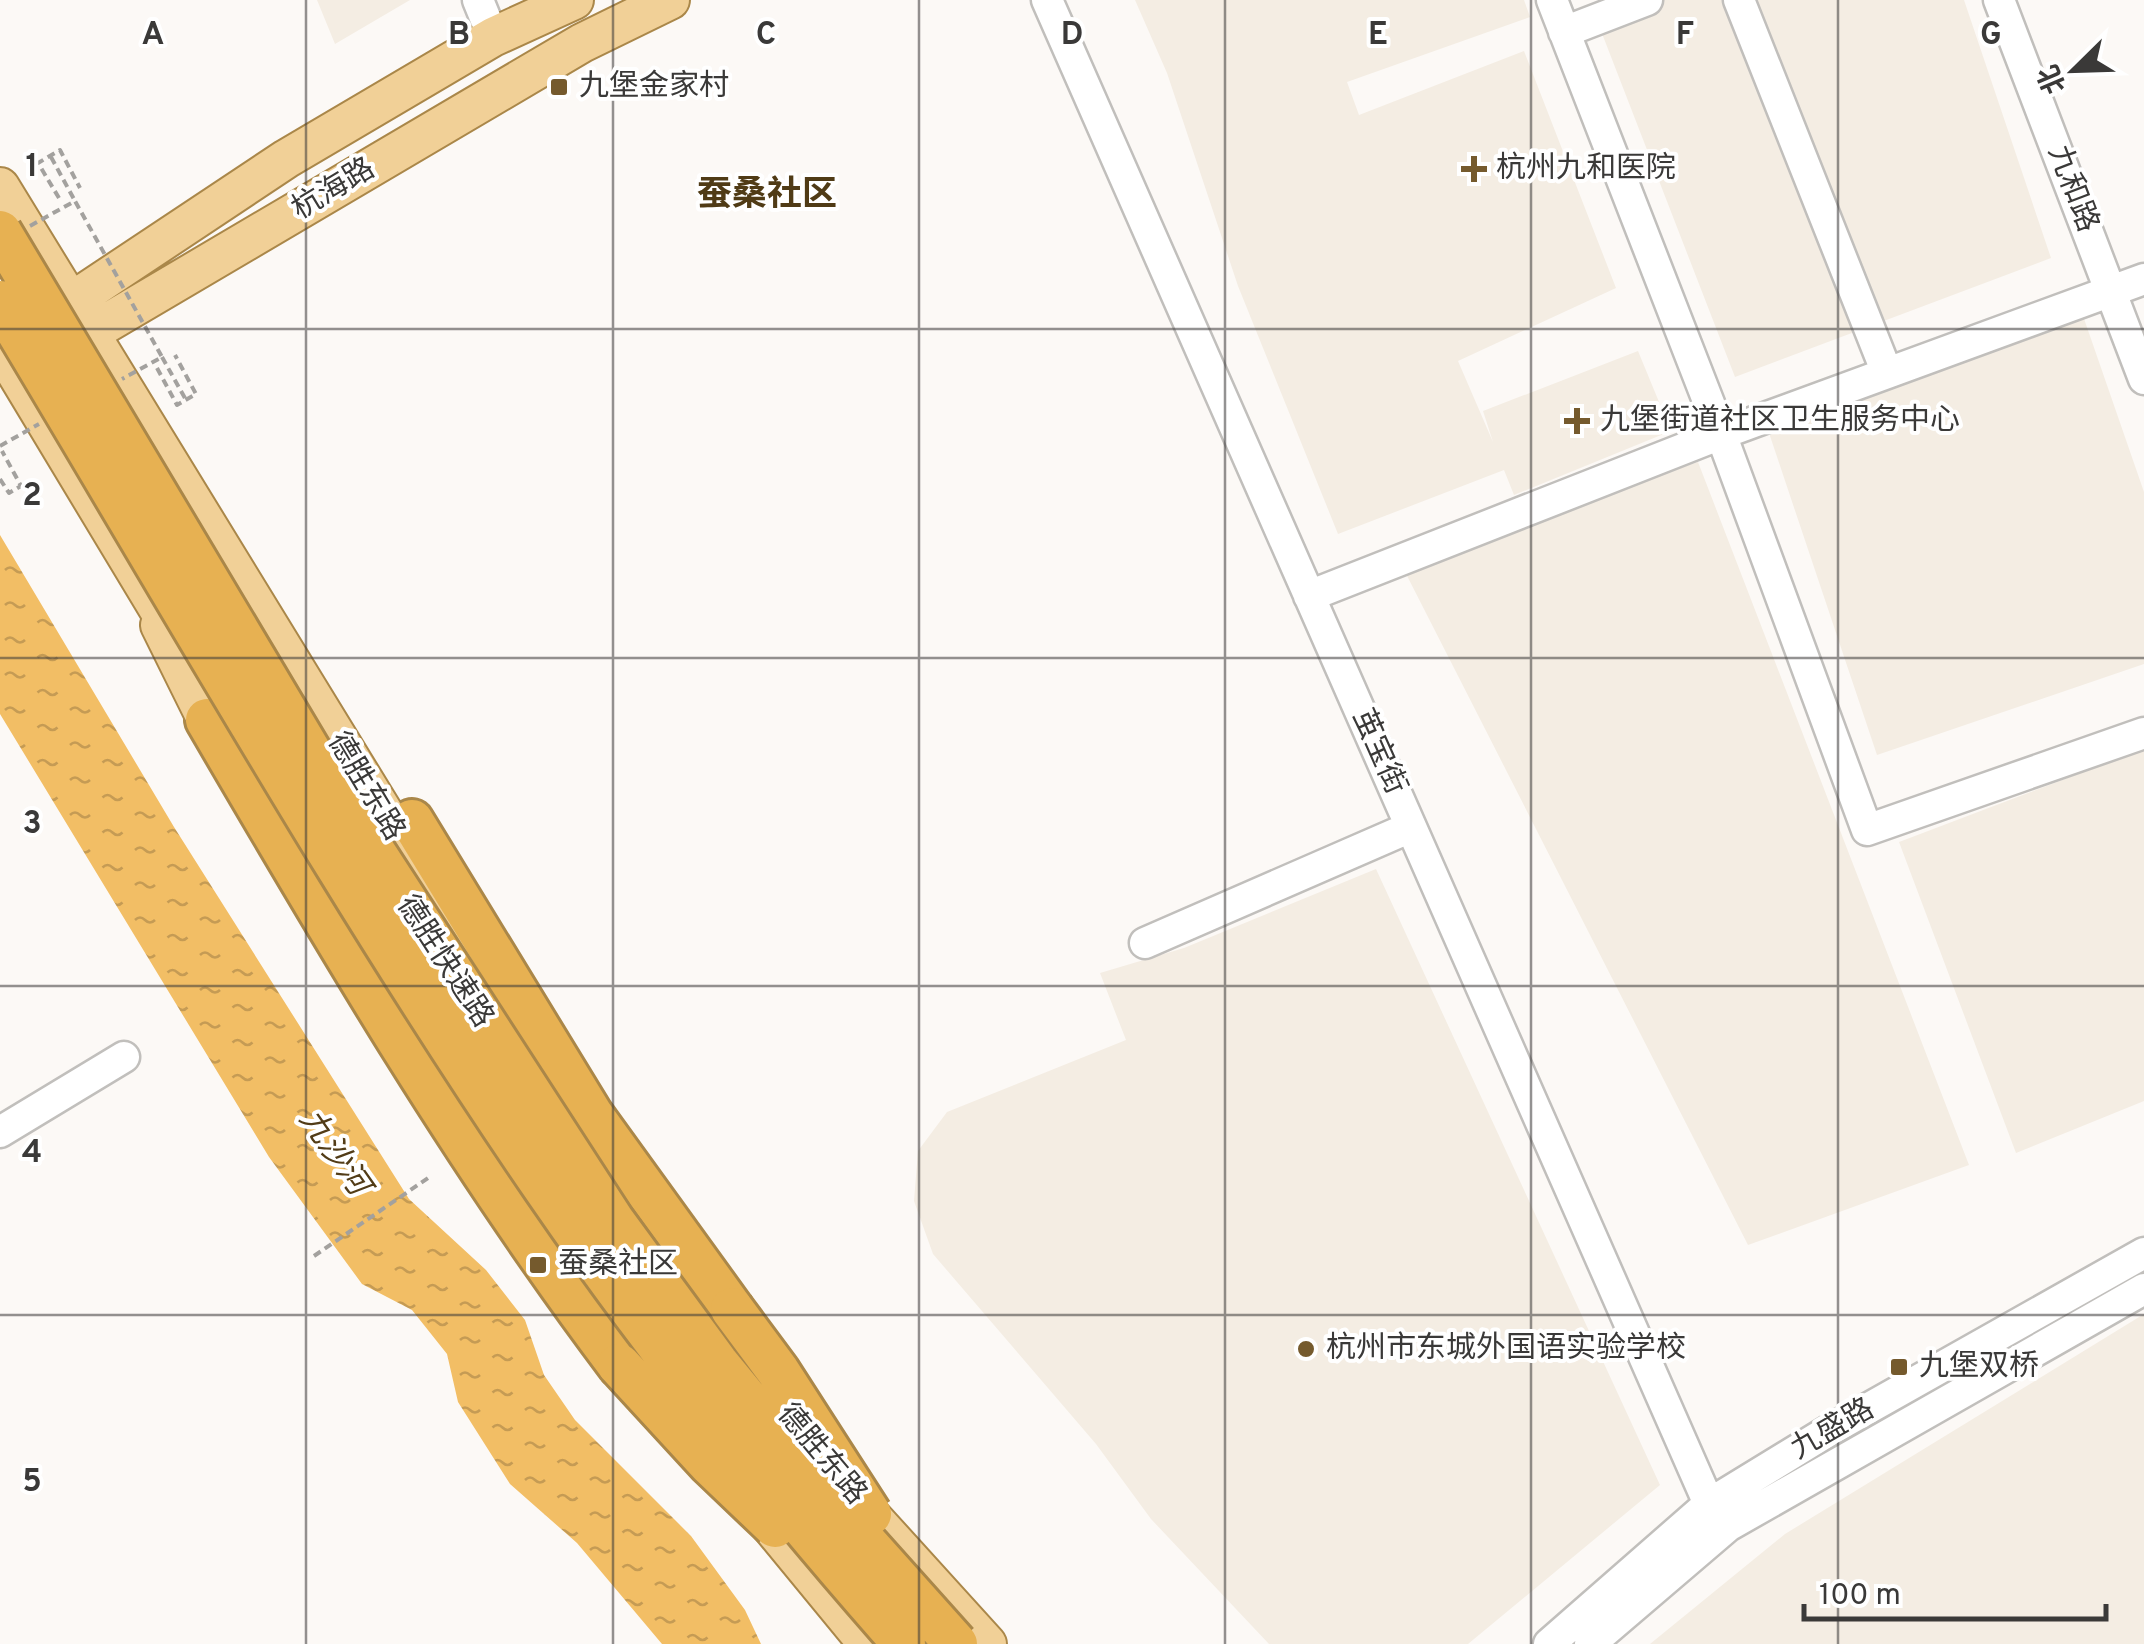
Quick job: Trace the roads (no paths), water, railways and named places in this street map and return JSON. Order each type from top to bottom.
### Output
[{"type":"highway","name":"德胜快速路","points":[[0,232],[319,767],[613,1221],[717,1363],[846,1522],[951,1638]]},
{"type":"highway","name":"德胜快速路","points":[[0,302],[413,986],[547,1192],[813,1540],[901,1644]]},
{"type":"highway","points":[[208,720],[334,938],[545,1267],[620,1365],[710,1464],[901,1644]]},
{"type":"highway","points":[[412,821],[591,1114],[778,1372],[951,1638]]},
{"type":"main road","name":"杭海路","points":[[85,323],[286,159],[493,37],[574,0]]},
{"type":"main road","name":"杭海路","points":[[4,362],[85,323],[582,44],[670,0]]},
{"type":"main road","name":"德胜东路","points":[[0,187],[456,938],[571,1117],[752,1373],[888,1536],[987,1644]]},
{"type":"main road","points":[[85,323],[126,361],[412,821]]},
{"type":"main road","points":[[4,362],[120,547],[473,1134],[706,1444],[868,1644]]},
{"type":"main road","points":[[120,547],[208,720]]},
{"type":"street","points":[[478,0],[493,37]]},
{"type":"street","name":"茧宝街","points":[[1046,0],[1709,1504]]},
{"type":"street","points":[[1552,0],[1720,434],[1867,830],[2144,733]]},
{"type":"street","points":[[1564,32],[1648,0]]},
{"type":"street","points":[[1738,0],[1887,373]]},
{"type":"street","name":"九和路","points":[[2000,0],[2144,379]]},
{"type":"street","points":[[1310,596],[1720,434],[2144,280]]},
{"type":"street","points":[[1145,943],[1411,827]]},
{"type":"street","points":[[0,1132],[124,1056]]},
{"type":"street","name":"九盛路","points":[[1549,1644],[1709,1504],[2144,1253]]},
{"type":"street","name":"九盛路","points":[[1590,1644],[1728,1526],[2144,1290]]},
{"type":"water","name":"九沙河","points":[[0,535],[174,827],[409,1199],[486,1270],[525,1320],[544,1375],[575,1420],[691,1536],[745,1610],[761,1644],[662,1644],[577,1543],[510,1484],[458,1402],[447,1354],[412,1310],[362,1284],[269,1157],[0,714]]},
{"type":"place","name":"九堡金家村","points":[[559,87]]},
{"type":"place","name":"杭州九和医院","points":[[1474,169]]},
{"type":"place","name":"九堡街道社区卫生服务中心","points":[[1577,421]]},
{"type":"place","name":"蚕桑社区","points":[[538,1265]]},
{"type":"place","name":"杭州市东城外国语实验学校","points":[[1306,1349]]},
{"type":"place","name":"九堡双桥","points":[[1899,1367]]},
{"type":"district","name":"蚕桑社区","points":[[767,196]]}]
